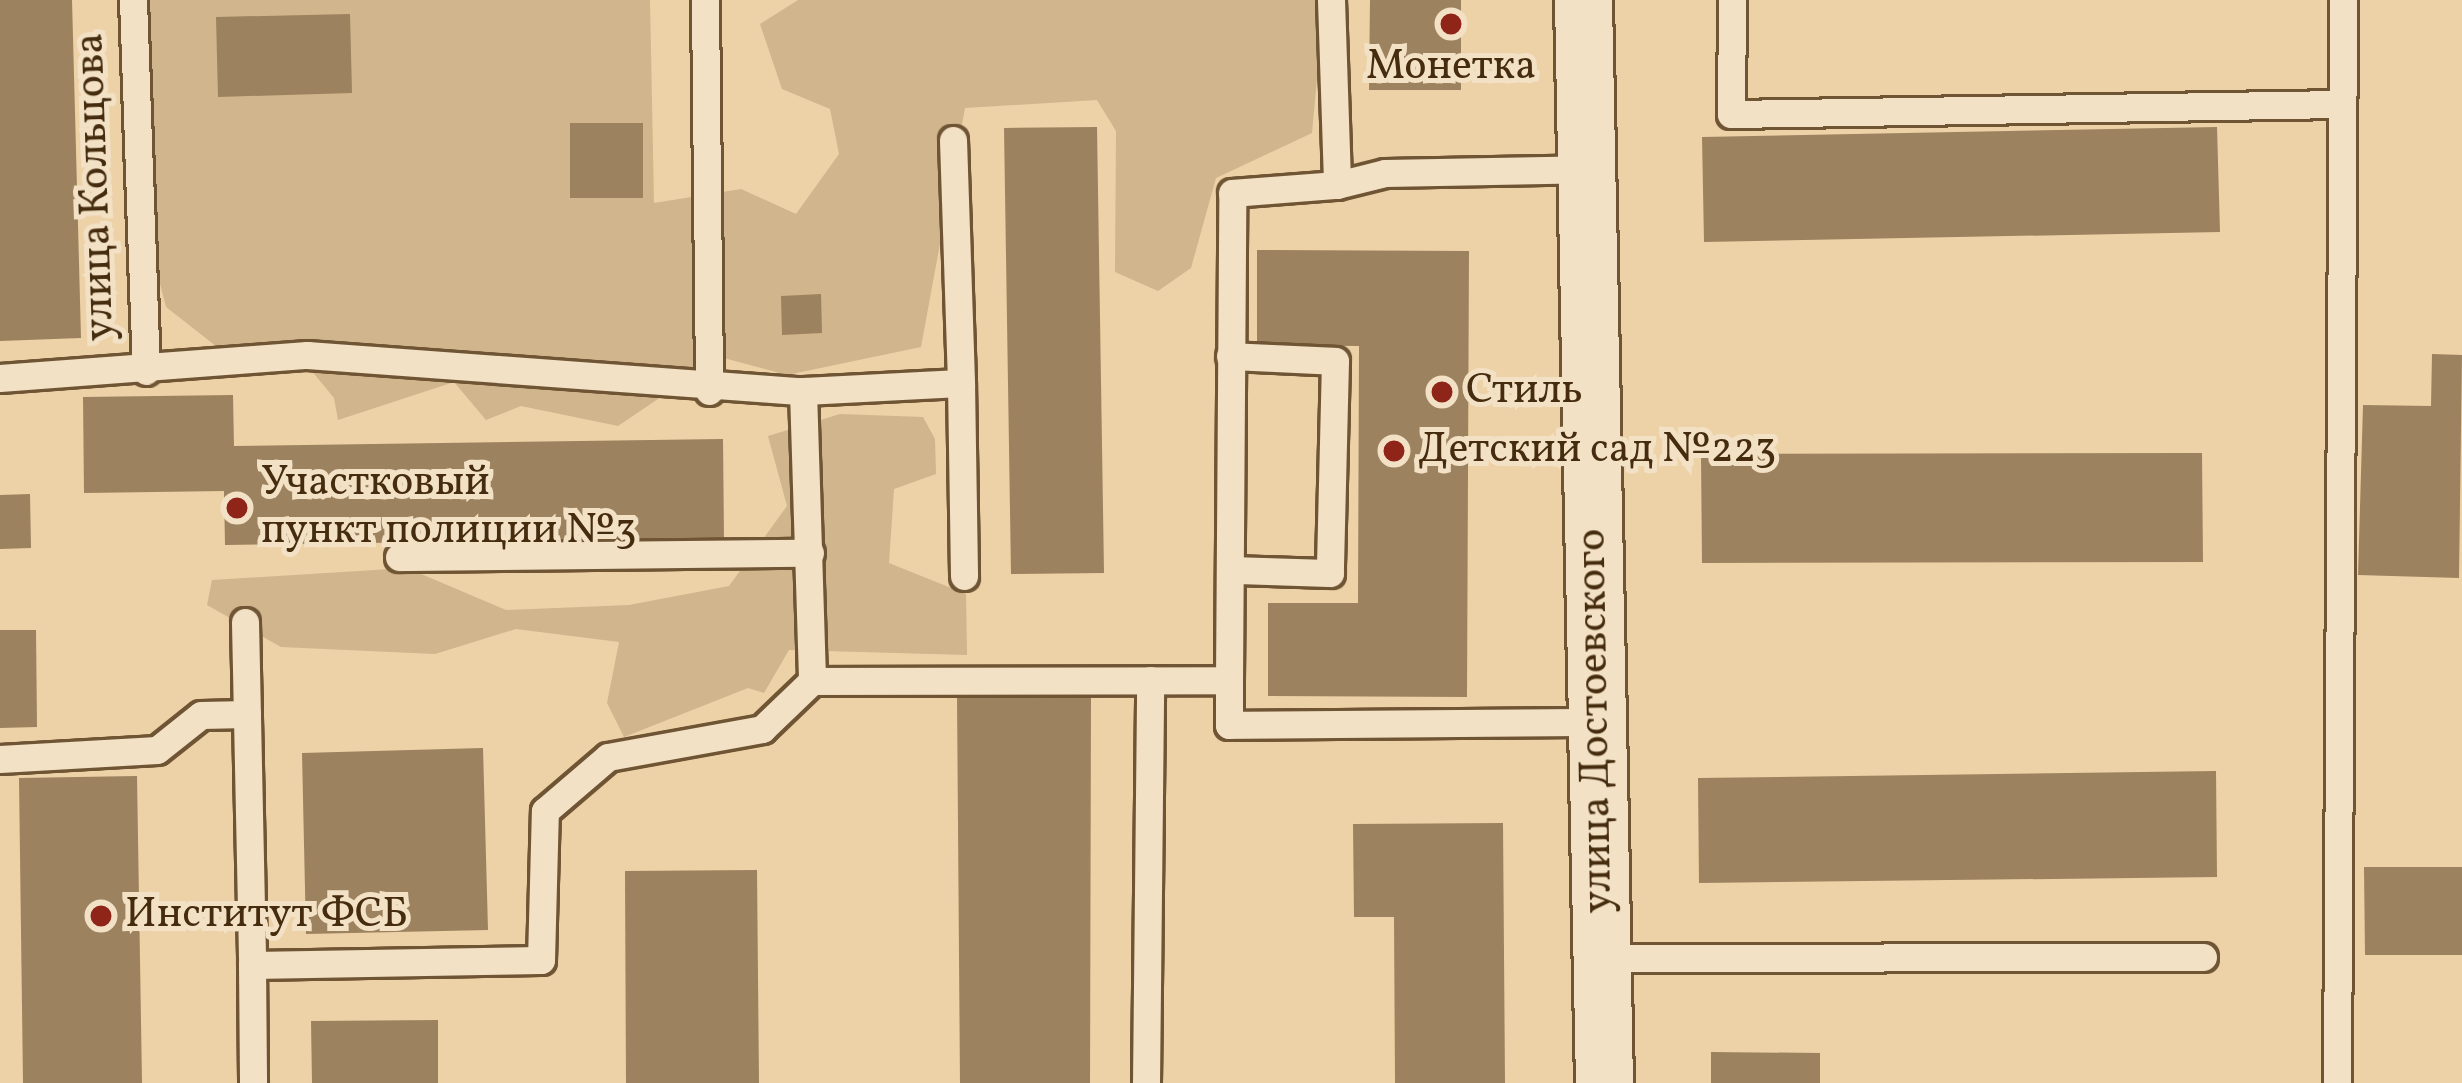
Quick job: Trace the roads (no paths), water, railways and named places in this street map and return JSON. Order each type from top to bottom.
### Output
[{"type":"street","name":"улица Достоевского","points":[[1583,0],[1604,1083]]},
{"type":"lane","name":"улица Кольцова","points":[[133,0],[146,371]]},
{"type":"lane","points":[[705,0],[709,391]]},
{"type":"lane","points":[[1331,0],[1337,185]]},
{"type":"lane","points":[[1732,0],[1731,114],[2342,104]]},
{"type":"lane","points":[[2337,1083],[2343,0]]},
{"type":"lane","points":[[953,140],[964,576]]},
{"type":"lane","points":[[1585,169],[1385,172],[1337,185],[1232,193],[1230,356],[1236,570],[1229,725],[1598,722]]},
{"type":"lane","points":[[0,378],[146,371],[307,355],[709,391],[961,383]]},
{"type":"lane","points":[[1230,356],[1334,361],[1330,573],[1236,570]]},
{"type":"lane","points":[[803,391],[812,681]]},
{"type":"lane","points":[[399,557],[810,553]]},
{"type":"lane","points":[[245,622],[254,1083]]},
{"type":"lane","points":[[1145,1083],[1150,680]]},
{"type":"lane","points":[[252,965],[541,960],[545,812],[608,758],[762,728],[812,681],[1229,680]]},
{"type":"lane","points":[[0,759],[157,750],[201,715],[247,714]]},
{"type":"lane","points":[[1601,958],[2203,957]]},
{"type":"place","name":"Монетка","points":[[1451,24]]},
{"type":"place","name":"Стиль","points":[[1442,392]]},
{"type":"place","name":"Детский сад №223","points":[[1394,451]]},
{"type":"place","name":"Участковый пункт полиции №3","points":[[237,508]]},
{"type":"place","name":"Институт ФСБ","points":[[101,916]]}]
